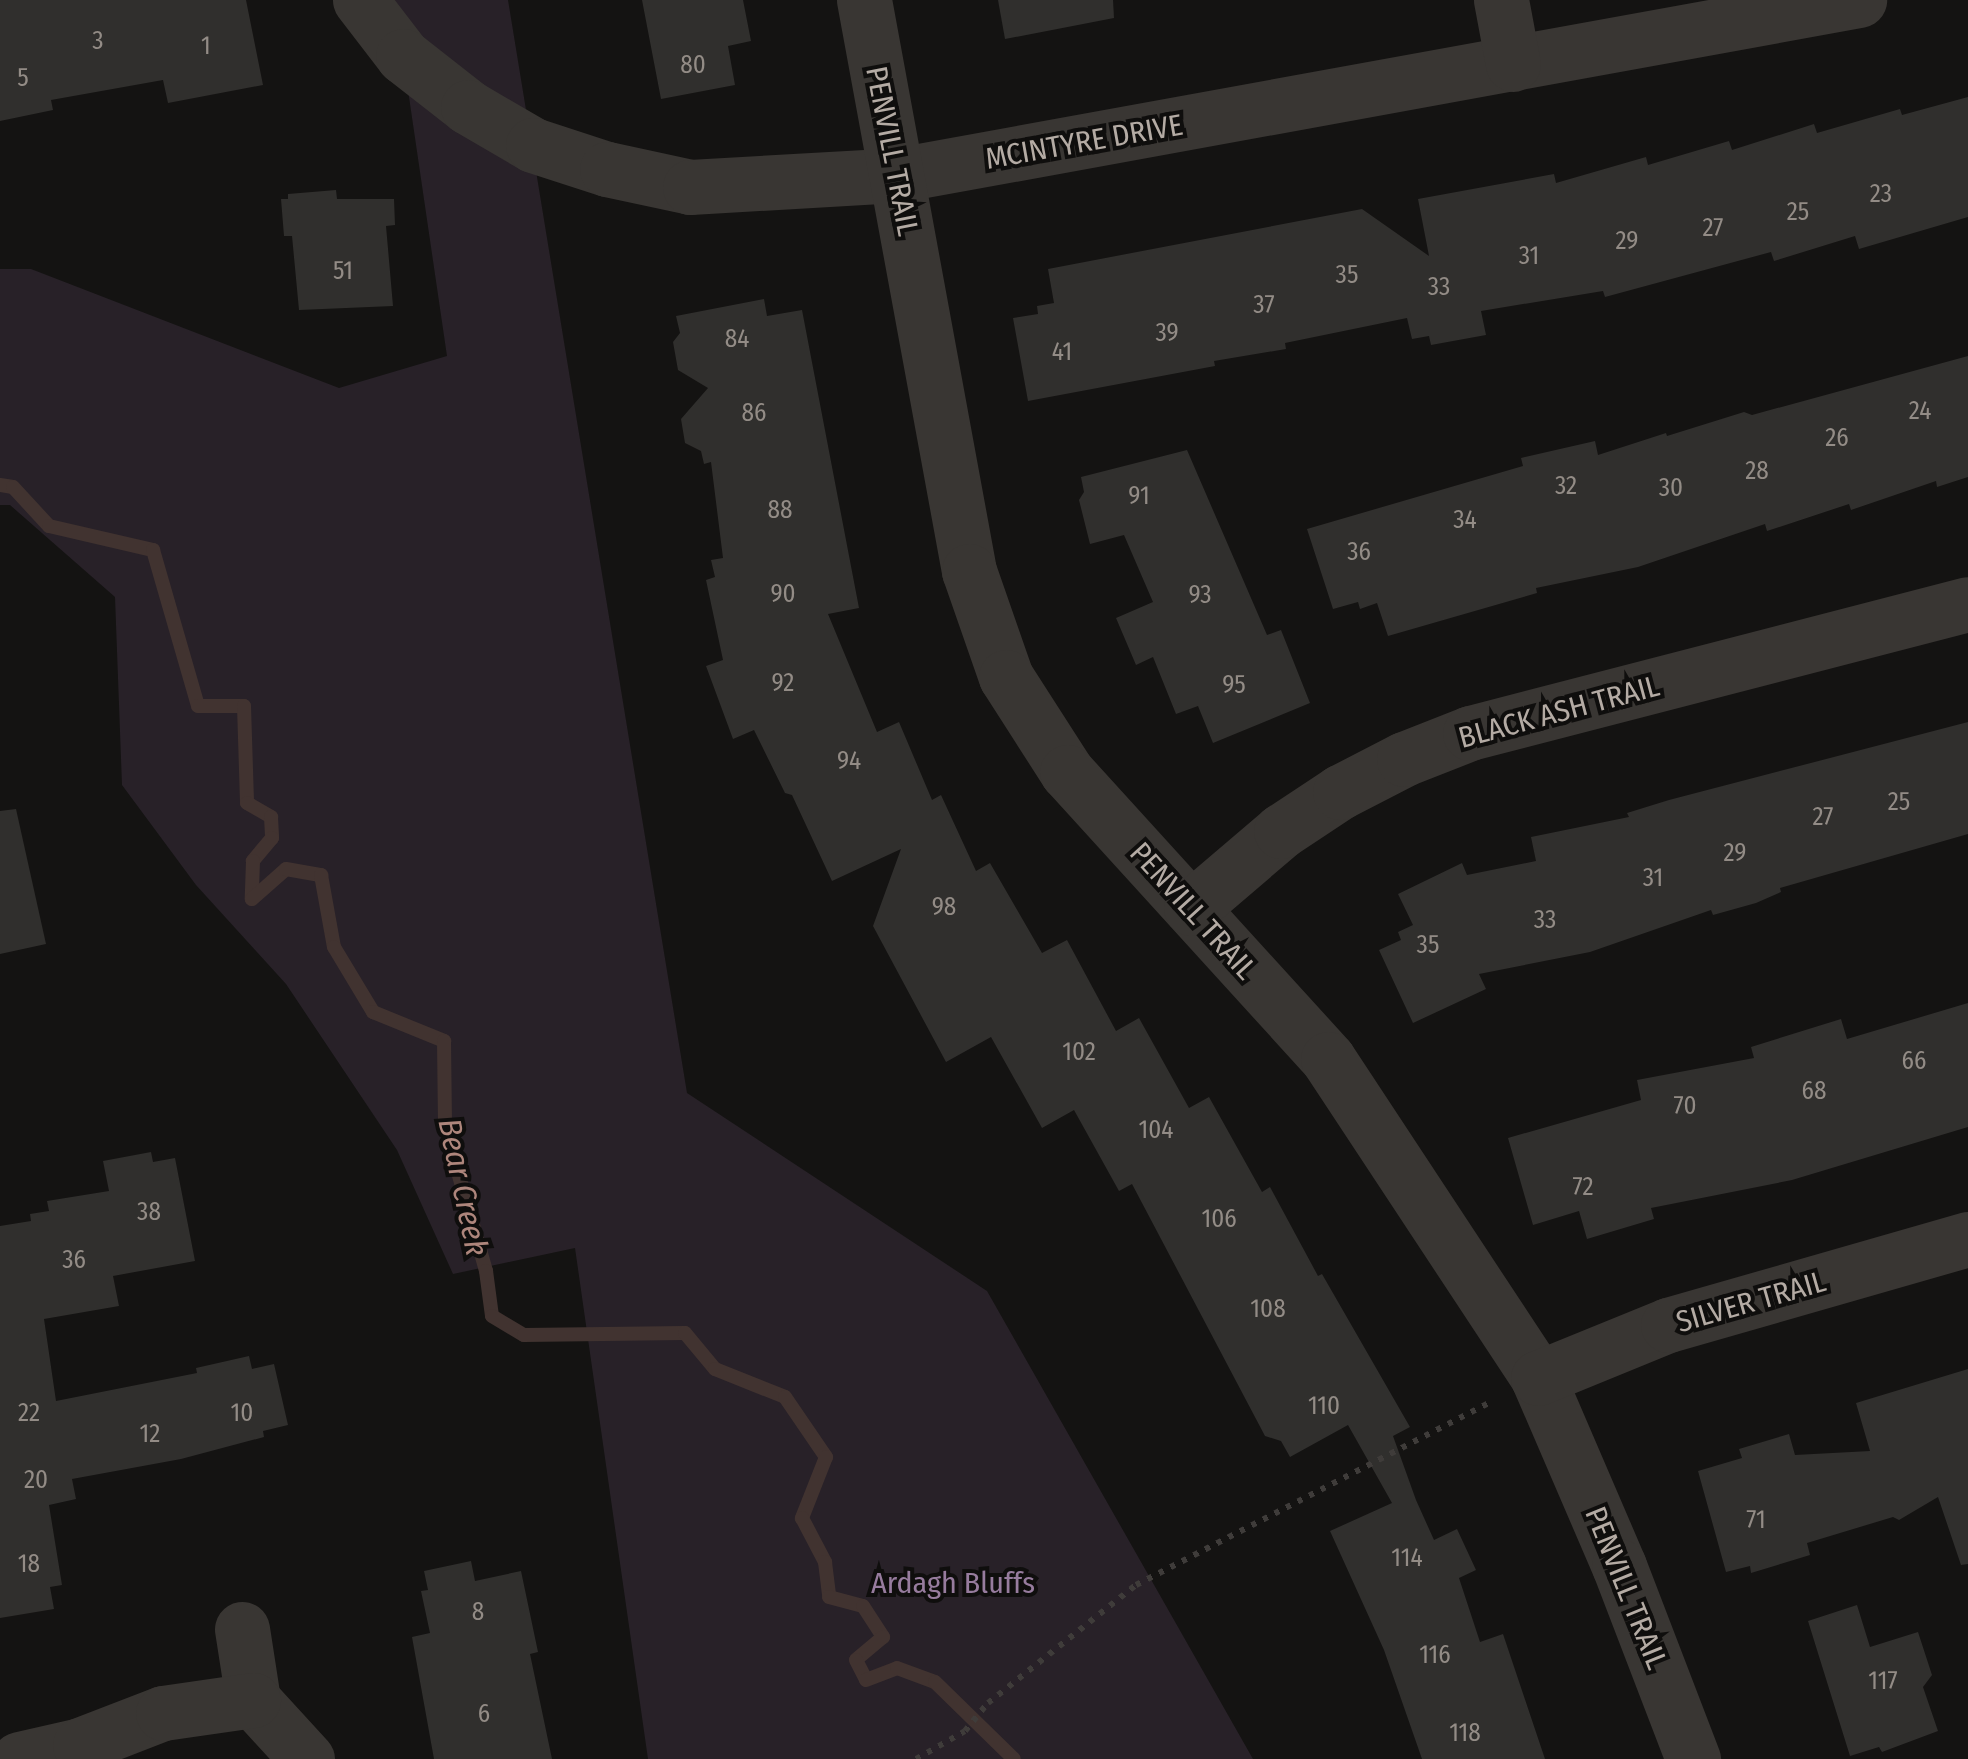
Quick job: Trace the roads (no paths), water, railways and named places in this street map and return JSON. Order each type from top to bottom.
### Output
[{"type":"street","name":"MCINTYRE DRIVE","points":[[360,0],[403,56],[468,107],[532,144],[608,169],[690,186],[898,175],[1859,0]]},
{"type":"street","name":"PENVILL TRAIL","points":[[864,0],[969,571],[1006,677],[1067,772],[1328,1060],[1538,1378],[1620,1566],[1693,1759]]},
{"type":"street","points":[[1501,0],[1513,64]]},
{"type":"street","name":"BLACK ASH TRAIL","points":[[1191,908],[1281,830],[1340,792],[1453,740],[1968,604]]},
{"type":"street","name":"SILVER TRAIL","points":[[1538,1378],[1668,1325],[1968,1239]]},
{"type":"street","points":[[242,1630],[253,1700],[307,1759]]},
{"type":"street","points":[[19,1759],[80,1745],[163,1713],[253,1700]]},
{"type":"waterway","name":"Bear Creek","points":[[0,485],[13,487],[49,526],[153,550],[198,706],[244,706],[247,803],[271,817],[272,838],[253,861],[252,899],[286,869],[321,875],[334,947],[373,1012],[444,1041],[445,1126],[486,1271],[492,1316],[524,1335],[685,1333],[715,1369],[785,1397],[826,1457],[802,1518],[825,1562],[829,1597],[863,1606],[883,1637],[856,1660],[866,1680],[897,1668],[935,1682],[1014,1759]]},
{"type":"park label","name":"Ardagh Bluffs","points":[[953,1583]]}]
